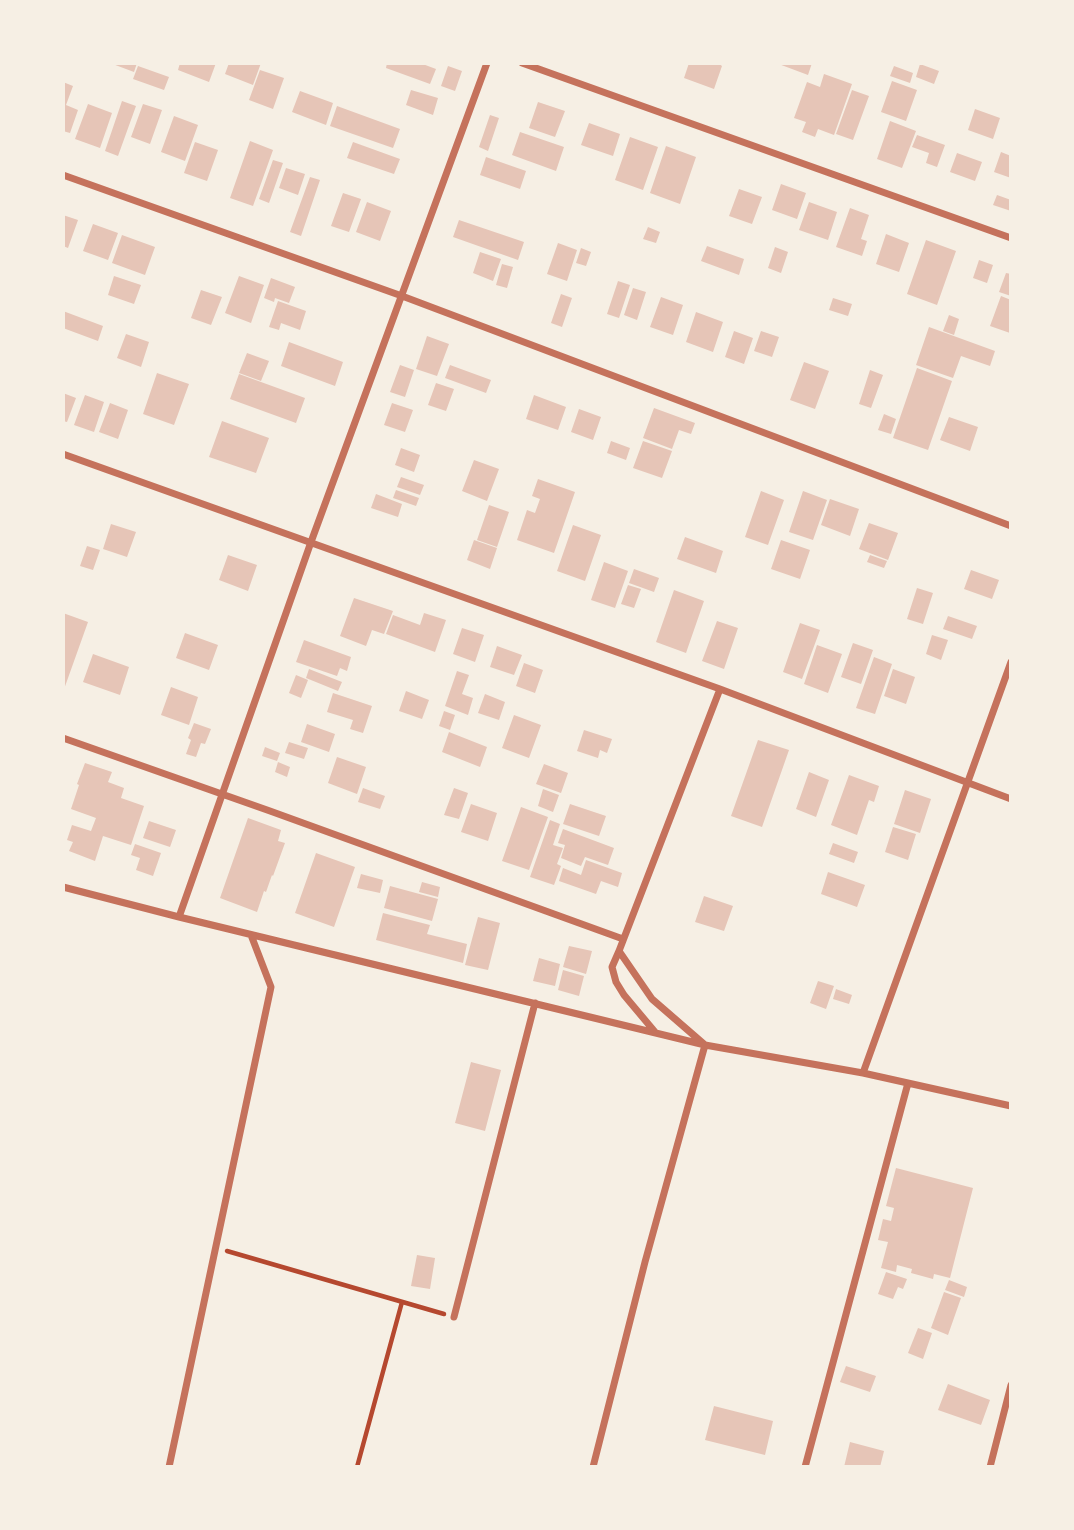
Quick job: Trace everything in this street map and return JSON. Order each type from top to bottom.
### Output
[{"type":"street","points":[[179,918],[311,542],[487,63]]},
{"type":"street","points":[[522,63],[1011,238]]},
{"type":"street","points":[[63,175],[402,296],[1011,526]]},
{"type":"street","points":[[63,454],[720,689],[1011,799]]},
{"type":"street","points":[[863,1073],[1011,662]]},
{"type":"street","points":[[655,1032],[624,995],[616,982],[612,967],[720,689]]},
{"type":"street","points":[[63,738],[623,939]]},
{"type":"street","points":[[63,887],[179,918],[705,1045],[863,1073],[1011,1106]]},
{"type":"street","points":[[169,1467],[271,987],[251,935]]},
{"type":"street","points":[[619,951],[652,999],[705,1045]]},
{"type":"street","points":[[454,1317],[535,1003]]},
{"type":"street","points":[[593,1467],[645,1262],[705,1045]]},
{"type":"street","points":[[804,1467],[908,1083]]},
{"type":"street","points":[[990,1467],[1011,1385]]},
{"type":"path","points":[[216,1248],[454,1317]]},
{"type":"path","points":[[357,1467],[402,1302]]},
{"type":"building","points":[[110,63],[137,63],[134,72]]},
{"type":"building","points":[[180,63],[216,63],[209,82],[178,70]]},
{"type":"building","points":[[229,63],[261,63],[253,85],[225,74]]},
{"type":"building","points":[[387,63],[420,63],[436,69],[430,84],[386,68]]},
{"type":"building","points":[[689,63],[718,63],[722,66],[714,89],[684,78]]},
{"type":"building","points":[[776,63],[812,63],[808,75]]},
{"type":"building","points":[[920,64],[939,71],[934,84],[916,77]]},
{"type":"building","points":[[138,66],[169,77],[164,90],[133,79]]},
{"type":"building","points":[[448,66],[462,71],[455,91],[441,86]]},
{"type":"building","points":[[894,66],[913,73],[910,83],[890,76]]},
{"type":"building","points":[[260,70],[284,78],[273,109],[249,100]]},
{"type":"building","points":[[824,74],[852,84],[834,135],[818,129],[815,137],[802,132],[806,122],[794,118],[807,82],[820,87]]},
{"type":"building","points":[[892,81],[917,90],[906,121],[881,112]]},
{"type":"building","points":[[63,82],[73,86],[66,105],[78,110],[70,133],[63,131]]},
{"type":"building","points":[[411,90],[438,98],[433,115],[406,105]]},
{"type":"building","points":[[852,90],[869,96],[853,140],[836,134]]},
{"type":"building","points":[[300,91],[333,103],[326,125],[292,112]]},
{"type":"building","points":[[122,101],[136,106],[118,156],[105,151]]},
{"type":"building","points":[[538,102],[565,111],[555,137],[529,128]]},
{"type":"building","points":[[88,104],[112,113],[100,148],[75,139]]},
{"type":"building","points":[[143,104],[162,110],[150,144],[131,137]]},
{"type":"building","points":[[337,106],[400,129],[393,148],[330,126]]},
{"type":"building","points":[[975,109],[1000,118],[993,139],[968,130]]},
{"type":"building","points":[[490,115],[499,118],[488,151],[479,147]]},
{"type":"building","points":[[174,116],[198,125],[185,161],[161,152]]},
{"type":"building","points":[[890,121],[916,131],[902,168],[877,159]]},
{"type":"building","points":[[589,123],[620,134],[613,156],[581,145]]},
{"type":"building","points":[[520,132],[564,147],[556,171],[512,155]]},
{"type":"building","points":[[917,135],[945,145],[937,167],[926,163],[929,153],[912,147]]},
{"type":"building","points":[[630,137],[658,147],[643,190],[615,180]]},
{"type":"building","points":[[250,141],[273,150],[253,206],[230,198]]},
{"type":"building","points":[[195,142],[218,150],[207,181],[184,173]]},
{"type":"building","points":[[353,142],[400,159],[394,174],[347,158]]},
{"type":"building","points":[[666,146],[696,157],[680,204],[650,193]]},
{"type":"building","points":[[1001,152],[1011,156],[1011,178],[994,172]]},
{"type":"building","points":[[957,153],[982,162],[975,181],[950,172]]},
{"type":"building","points":[[486,157],[526,171],[520,189],[480,175]]},
{"type":"building","points":[[273,160],[283,163],[269,203],[259,199]]},
{"type":"building","points":[[286,168],[305,174],[298,195],[279,188]]},
{"type":"building","points":[[310,177],[320,180],[301,236],[290,232]]},
{"type":"building","points":[[781,184],[806,193],[797,219],[772,210]]},
{"type":"building","points":[[739,189],[762,197],[752,224],[729,216]]},
{"type":"building","points":[[343,193],[361,199],[349,232],[331,226]]},
{"type":"building","points":[[997,195],[1011,200],[1011,211],[993,205]]},
{"type":"building","points":[[367,202],[391,211],[380,241],[356,232]]},
{"type":"building","points":[[809,202],[837,212],[828,240],[799,230]]},
{"type":"building","points":[[850,208],[869,215],[861,239],[867,241],[862,256],[836,247]]},
{"type":"building","points":[[63,215],[78,220],[68,248],[63,246]]},
{"type":"building","points":[[459,220],[524,242],[518,260],[453,237]]},
{"type":"building","points":[[93,224],[118,233],[108,260],[83,251]]},
{"type":"building","points":[[648,227],[660,232],[656,243],[643,239]]},
{"type":"building","points":[[886,234],[909,243],[899,272],[876,264]]},
{"type":"building","points":[[122,235],[155,247],[145,275],[112,263]]},
{"type":"building","points":[[926,240],[956,251],[937,305],[907,294]]},
{"type":"building","points":[[558,243],[577,250],[567,281],[547,274]]},
{"type":"building","points":[[707,246],[744,259],[739,275],[701,261]]},
{"type":"building","points":[[775,247],[788,252],[781,273],[768,268]]},
{"type":"building","points":[[581,248],[591,252],[586,266],[576,263]]},
{"type":"building","points":[[480,252],[501,259],[493,281],[473,273]]},
{"type":"building","points":[[979,260],[993,265],[987,283],[973,278]]},
{"type":"building","points":[[502,264],[513,267],[507,288],[496,285]]},
{"type":"building","points":[[1006,273],[1011,274],[1011,296],[999,292]]},
{"type":"building","points":[[114,276],[141,285],[134,304],[108,295]]},
{"type":"building","points":[[239,276],[264,285],[251,323],[225,313]]},
{"type":"building","points":[[271,278],[295,287],[289,303],[275,298],[274,302],[264,298]]},
{"type":"building","points":[[618,281],[630,285],[619,318],[607,314]]},
{"type":"building","points":[[633,288],[646,292],[637,320],[624,315]]},
{"type":"building","points":[[201,290],[222,297],[211,325],[191,318]]},
{"type":"building","points":[[561,294],[572,298],[562,327],[551,323]]},
{"type":"building","points":[[1001,296],[1011,300],[1010,333],[990,326]]},
{"type":"building","points":[[661,297],[683,305],[673,335],[650,327]]},
{"type":"building","points":[[833,298],[852,304],[848,316],[829,310]]},
{"type":"building","points":[[278,301],[306,311],[300,330],[281,323],[279,330],[269,327]]},
{"type":"building","points":[[63,311],[103,326],[98,341],[63,328]]},
{"type":"building","points":[[696,312],[723,322],[713,352],[686,342]]},
{"type":"building","points":[[949,315],[959,319],[954,335],[943,331]]},
{"type":"building","points":[[929,327],[995,351],[990,366],[961,356],[953,378],[916,365]]},
{"type":"building","points":[[734,331],[753,338],[744,364],[725,357]]},
{"type":"building","points":[[761,331],[779,337],[772,357],[754,351]]},
{"type":"building","points":[[126,334],[149,342],[141,367],[117,358]]},
{"type":"building","points":[[427,336],[449,344],[437,376],[416,369]]},
{"type":"building","points":[[289,342],[343,362],[335,386],[281,366]]},
{"type":"building","points":[[247,353],[269,361],[261,381],[239,373]]},
{"type":"building","points":[[804,362],[829,371],[815,409],[790,400]]},
{"type":"building","points":[[400,365],[414,370],[405,397],[390,392]]},
{"type":"building","points":[[450,365],[491,380],[486,393],[445,378]]},
{"type":"building","points":[[917,368],[952,381],[928,450],[893,438]]},
{"type":"building","points":[[870,370],[883,375],[871,408],[859,404]]},
{"type":"building","points":[[157,373],[189,384],[174,425],[143,414]]},
{"type":"building","points":[[239,374],[305,398],[296,423],[230,399]]},
{"type":"building","points":[[436,383],[454,389],[446,411],[428,405]]},
{"type":"building","points":[[63,393],[76,398],[67,422],[63,421]]},
{"type":"building","points":[[85,395],[104,402],[94,432],[74,425]]},
{"type":"building","points":[[534,395],[566,407],[558,430],[526,419]]},
{"type":"building","points":[[110,403],[128,410],[118,439],[99,432]]},
{"type":"building","points":[[392,403],[413,410],[405,432],[384,425]]},
{"type":"building","points":[[654,408],[695,423],[691,434],[679,430],[672,449],[643,438]]},
{"type":"building","points":[[579,409],[601,417],[593,440],[571,432]]},
{"type":"building","points":[[884,414],[896,419],[891,434],[878,430]]},
{"type":"building","points":[[949,417],[978,427],[970,451],[940,440]]},
{"type":"building","points":[[222,421],[269,438],[256,473],[209,457]]},
{"type":"building","points":[[611,441],[630,448],[626,460],[607,453]]},
{"type":"building","points":[[643,441],[672,451],[662,478],[633,468]]},
{"type":"building","points":[[401,448],[420,455],[414,472],[395,465]]},
{"type":"building","points":[[474,460],[499,469],[487,501],[462,491]]},
{"type":"building","points":[[401,477],[424,485],[420,495],[397,487]]},
{"type":"building","points":[[538,479],[575,492],[554,553],[517,540],[527,510],[535,513],[540,499],[532,496]]},
{"type":"building","points":[[396,490],[419,498],[416,506],[393,498]]},
{"type":"building","points":[[761,491],[784,500],[768,545],[745,537]]},
{"type":"building","points":[[803,491],[827,500],[813,540],[789,532]]},
{"type":"building","points":[[376,494],[402,504],[398,517],[371,508]]},
{"type":"building","points":[[830,499],[859,509],[850,536],[821,525]]},
{"type":"building","points":[[489,505],[509,512],[497,547],[477,540]]},
{"type":"building","points":[[869,523],[898,533],[888,560],[859,549]]},
{"type":"building","points":[[111,524],[136,532],[127,557],[103,549]]},
{"type":"building","points":[[573,525],[601,535],[585,581],[557,571]]},
{"type":"building","points":[[685,537],[723,551],[716,573],[677,559]]},
{"type":"building","points":[[474,540],[497,548],[490,569],[467,560]]},
{"type":"building","points":[[781,540],[810,550],[800,579],[771,569]]},
{"type":"building","points":[[87,546],[100,550],[93,570],[80,566]]},
{"type":"building","points":[[228,555],[257,565],[248,591],[219,580]]},
{"type":"building","points":[[870,555],[887,561],[884,568],[867,562]]},
{"type":"building","points":[[604,562],[628,571],[615,608],[591,600]]},
{"type":"building","points":[[634,569],[659,578],[654,592],[629,583]]},
{"type":"building","points":[[971,570],[999,580],[992,599],[964,589]]},
{"type":"building","points":[[628,585],[641,589],[634,608],[621,604]]},
{"type":"building","points":[[917,588],[933,593],[923,624],[907,619]]},
{"type":"building","points":[[674,590],[704,601],[686,653],[656,642]]},
{"type":"building","points":[[354,598],[393,611],[384,634],[372,630],[366,646],[340,636]]},
{"type":"building","points":[[63,613],[88,622],[63,692]]},
{"type":"building","points":[[424,613],[446,620],[435,652],[386,634],[393,615],[420,625]]},
{"type":"building","points":[[948,616],[977,626],[972,639],[943,629]]},
{"type":"building","points":[[717,621],[738,628],[724,669],[702,661]]},
{"type":"building","points":[[800,623],[820,630],[802,679],[783,672]]},
{"type":"building","points":[[462,628],[484,635],[475,662],[453,654]]},
{"type":"building","points":[[185,633],[218,645],[209,670],[176,658]]},
{"type":"building","points":[[932,635],[948,640],[941,660],[926,654]]},
{"type":"building","points":[[304,640],[351,657],[347,671],[340,668],[337,676],[296,662]]},
{"type":"building","points":[[853,643],[873,650],[861,684],[841,677]]},
{"type":"building","points":[[817,645],[842,654],[828,693],[804,684]]},
{"type":"building","points":[[497,646],[522,655],[514,675],[490,667]]},
{"type":"building","points":[[93,654],[129,667],[120,695],[83,682]]},
{"type":"building","points":[[874,657],[892,664],[875,714],[856,708]]},
{"type":"building","points":[[524,663],[543,670],[535,693],[516,686]]},
{"type":"building","points":[[309,669],[342,682],[338,691],[306,678]]},
{"type":"building","points":[[893,669],[915,677],[906,704],[884,696]]},
{"type":"building","points":[[457,671],[469,675],[462,694],[473,698],[468,715],[445,706]]},
{"type":"building","points":[[296,675],[308,680],[301,698],[289,693]]},
{"type":"building","points":[[171,687],[198,697],[189,725],[161,715]]},
{"type":"building","points":[[406,691],[429,700],[422,719],[399,711]]},
{"type":"building","points":[[333,693],[372,706],[363,733],[350,729],[353,720],[327,712]]},
{"type":"building","points":[[485,694],[505,702],[499,720],[478,713]]},
{"type":"building","points":[[444,711],[455,715],[450,730],[439,726]]},
{"type":"building","points":[[514,715],[541,725],[529,758],[502,748]]},
{"type":"building","points":[[194,723],[211,729],[205,744],[201,743],[196,757],[186,754]]},
{"type":"building","points":[[307,724],[335,734],[329,752],[301,742]]},
{"type":"building","points":[[584,730],[612,739],[607,753],[600,750],[598,758],[577,751]]},
{"type":"building","points":[[449,732],[487,747],[480,767],[442,752]]},
{"type":"building","points":[[758,740],[789,750],[762,827],[731,816]]},
{"type":"building","points":[[289,742],[308,748],[304,759],[285,753]]},
{"type":"building","points":[[265,747],[280,753],[277,761],[262,756]]},
{"type":"building","points":[[337,757],[366,767],[357,794],[328,783]]},
{"type":"building","points":[[278,762],[290,767],[287,777],[275,772]]},
{"type":"building","points":[[85,763],[112,772],[108,782],[124,788],[121,798],[144,806],[131,845],[103,836],[95,861],[69,851],[73,842],[67,840],[72,825],[91,831],[96,818],[71,809]]},
{"type":"building","points":[[544,764],[568,773],[561,793],[536,784]]},
{"type":"building","points":[[809,772],[829,780],[816,817],[796,809]]},
{"type":"building","points":[[849,775],[879,786],[874,802],[869,800],[857,835],[831,825]]},
{"type":"building","points":[[363,788],[385,796],[380,809],[358,802]]},
{"type":"building","points":[[454,788],[468,793],[459,819],[444,815]]},
{"type":"building","points":[[543,789],[559,795],[553,812],[538,806]]},
{"type":"building","points":[[905,790],[931,799],[920,833],[894,824]]},
{"type":"building","points":[[471,804],[497,813],[488,841],[461,832]]},
{"type":"building","points":[[570,804],[606,816],[599,836],[563,824]]},
{"type":"building","points":[[521,807],[548,817],[529,870],[502,861]]},
{"type":"building","points":[[248,818],[281,830],[278,841],[285,843],[257,912],[220,898]]},
{"type":"building","points":[[550,820],[560,824],[553,845],[563,848],[557,864],[561,866],[554,885],[530,877]]},
{"type":"building","points":[[149,821],[176,830],[170,847],[143,838]]},
{"type":"building","points":[[893,827],[916,834],[908,860],[885,852]]},
{"type":"building","points":[[563,829],[614,848],[608,865],[585,857],[581,866],[561,858],[565,845],[558,843]]},
{"type":"building","points":[[833,843],[858,852],[854,863],[829,854]]},
{"type":"building","points":[[135,844],[161,853],[153,876],[136,870],[140,858],[131,855]]},
{"type":"building","points":[[316,853],[355,867],[334,927],[295,913]]},
{"type":"building","points":[[586,860],[622,873],[618,887],[601,881],[596,894],[559,881],[563,868],[581,875]]},
{"type":"building","points":[[828,872],[865,885],[857,907],[821,894]]},
{"type":"building","points":[[361,874],[383,880],[380,893],[357,888]]},
{"type":"building","points":[[422,882],[440,887],[438,897],[419,892]]},
{"type":"building","points":[[390,886],[438,899],[432,921],[384,908]]},
{"type":"building","points":[[704,896],[733,906],[724,931],[695,922]]},
{"type":"building","points":[[383,913],[430,925],[427,934],[467,944],[463,963],[376,940]]},
{"type":"building","points":[[478,917],[500,923],[488,970],[465,965]]},
{"type":"building","points":[[569,946],[592,951],[586,974],[563,967]]},
{"type":"building","points":[[539,958],[560,964],[555,986],[533,981]]},
{"type":"building","points":[[563,970],[584,976],[579,996],[558,990]]},
{"type":"building","points":[[818,981],[834,986],[826,1009],[810,1003]]},
{"type":"building","points":[[836,989],[852,995],[849,1004],[833,999]]},
{"type":"building","points":[[471,1062],[501,1070],[485,1131],[455,1123]]},
{"type":"building","points":[[896,1168],[973,1188],[950,1278],[934,1274],[933,1279],[911,1273],[912,1269],[897,1265],[896,1272],[881,1268],[888,1242],[878,1240],[883,1219],[891,1221],[894,1208],[886,1206]]},
{"type":"building","points":[[417,1255],[435,1258],[430,1289],[411,1286]]},
{"type":"building","points":[[886,1272],[907,1279],[903,1289],[898,1287],[893,1299],[878,1294]]},
{"type":"building","points":[[949,1280],[967,1287],[964,1297],[945,1290]]},
{"type":"building","points":[[944,1292],[961,1298],[948,1335],[931,1328]]},
{"type":"building","points":[[918,1328],[932,1333],[923,1359],[908,1353]]},
{"type":"building","points":[[846,1366],[876,1376],[870,1392],[840,1382]]},
{"type":"building","points":[[948,1384],[990,1400],[981,1425],[938,1410]]},
{"type":"building","points":[[714,1406],[773,1421],[765,1455],[705,1440]]},
{"type":"building","points":[[850,1442],[884,1451],[880,1467],[844,1467]]}]
